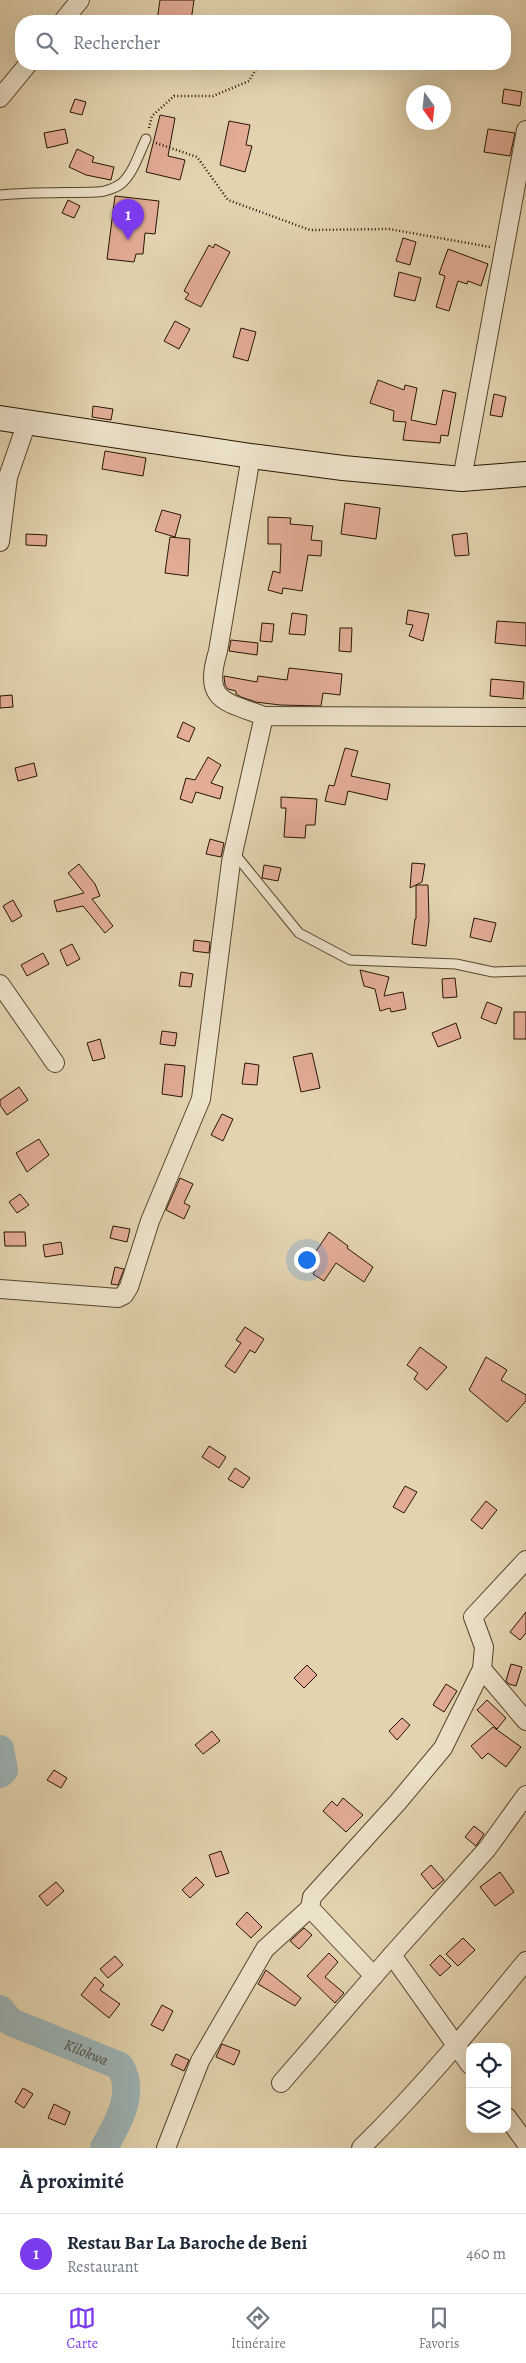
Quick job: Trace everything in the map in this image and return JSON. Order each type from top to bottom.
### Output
[{"type":"street","points":[[68,15],[80,0]]},
{"type":"street","points":[[0,98],[23,70]]},
{"type":"street","points":[[462,479],[503,250],[524,164],[526,130]]},
{"type":"street","points":[[0,418],[343,468],[462,479],[526,474]]},
{"type":"street","points":[[0,542],[8,477],[26,422]]},
{"type":"street","points":[[251,456],[218,651],[212,672],[214,689],[223,701],[264,716],[526,717]]},
{"type":"street","points":[[0,1289],[118,1298],[124,1295],[129,1287],[150,1221],[200,1098],[233,853],[264,716]]},
{"type":"street","points":[[0,984],[54,1063]]},
{"type":"street","points":[[166,2148],[200,2061],[265,1950],[310,1908],[312,1897],[444,1748],[482,1669],[484,1647],[473,1617],[526,1560]]},
{"type":"street","points":[[482,1669],[526,1721]]},
{"type":"street","points":[[281,2084],[392,1955],[487,1849],[526,1794]]},
{"type":"street","points":[[310,1908],[374,1976]]},
{"type":"street","points":[[392,1955],[466,2060]]},
{"type":"street","points":[[361,2148],[405,2104],[526,1961]]},
{"type":"street","points":[[511,2122],[526,2143]]},
{"type":"lane","points":[[0,194],[57,191],[98,192],[112,188],[122,183],[132,169],[146,139]]},
{"type":"lane","points":[[233,853],[299,933],[350,960],[456,964],[493,972],[526,972]]},
{"type":"path","points":[[255,70],[249,81],[213,96],[174,96],[152,116],[146,139],[197,157],[228,200],[310,230],[389,229],[503,250]]},
{"type":"building","points":[[160,0],[194,0],[192,15],[158,15]]},
{"type":"building","points":[[504,89],[522,92],[520,106],[502,103]]},
{"type":"building","points":[[75,99],[86,102],[82,115],[70,112]]},
{"type":"building","points":[[160,115],[175,118],[168,156],[185,160],[180,180],[146,172]]},
{"type":"building","points":[[229,121],[250,125],[246,145],[252,146],[245,172],[220,165]]},
{"type":"building","points":[[65,129],[68,143],[47,148],[44,133]]},
{"type":"building","points":[[488,129],[515,133],[510,156],[484,152]]},
{"type":"building","points":[[77,149],[94,157],[92,162],[114,167],[111,180],[86,175],[69,167]]},
{"type":"building","points":[[115,196],[159,201],[155,234],[145,233],[143,254],[136,254],[134,262],[107,259]]},
{"type":"building","points":[[68,200],[80,206],[74,218],[62,213]]},
{"type":"building","points":[[403,238],[416,242],[410,265],[396,261]]},
{"type":"building","points":[[215,244],[230,252],[201,307],[185,299],[189,294],[184,291],[209,245],[213,248]]},
{"type":"building","points":[[448,249],[488,264],[481,286],[468,281],[467,284],[458,281],[449,311],[436,307],[445,276],[439,274]]},
{"type":"building","points":[[399,272],[421,278],[415,301],[394,296]]},
{"type":"building","points":[[175,321],[190,329],[179,349],[164,341]]},
{"type":"building","points":[[241,328],[256,332],[248,361],[233,357]]},
{"type":"building","points":[[378,380],[404,390],[405,385],[417,388],[411,420],[436,425],[443,390],[456,393],[448,436],[441,435],[440,443],[403,440],[406,422],[393,421],[394,411],[370,403]]},
{"type":"building","points":[[494,394],[506,397],[502,417],[490,415]]},
{"type":"building","points":[[93,406],[113,409],[111,420],[92,417]]},
{"type":"building","points":[[105,451],[146,458],[143,476],[102,469]]},
{"type":"building","points":[[345,503],[380,508],[376,539],[341,534]]},
{"type":"building","points":[[162,510],[181,515],[175,537],[155,531]]},
{"type":"building","points":[[268,517],[291,518],[290,524],[313,526],[311,540],[322,541],[321,556],[308,555],[302,591],[283,588],[282,594],[268,590],[273,571],[280,573],[281,544],[268,544]]},
{"type":"building","points":[[467,533],[469,555],[455,556],[452,535]]},
{"type":"building","points":[[26,534],[47,535],[46,546],[26,545]]},
{"type":"building","points":[[170,537],[190,539],[188,576],[165,573]]},
{"type":"building","points":[[408,610],[429,614],[423,641],[409,636],[413,625],[406,624]]},
{"type":"building","points":[[292,613],[307,615],[305,635],[289,634]]},
{"type":"building","points":[[497,621],[526,623],[526,646],[495,643]]},
{"type":"building","points":[[262,623],[274,624],[272,642],[260,641]]},
{"type":"building","points":[[340,628],[352,628],[351,652],[339,651]]},
{"type":"building","points":[[231,640],[258,643],[257,655],[229,651]]},
{"type":"building","points":[[289,668],[342,674],[340,695],[323,693],[321,706],[280,705],[256,702],[241,697],[236,694],[236,691],[228,689],[225,685],[224,676],[257,682],[258,676],[287,680]]},
{"type":"building","points":[[491,679],[524,682],[523,699],[490,696]]},
{"type":"building","points":[[12,695],[13,707],[0,708],[0,696]]},
{"type":"building","points":[[183,722],[195,728],[189,742],[177,737]]},
{"type":"building","points":[[345,748],[358,751],[351,776],[390,784],[387,800],[348,791],[345,805],[325,801],[329,785],[334,786]]},
{"type":"building","points":[[208,757],[221,765],[211,783],[223,787],[220,799],[196,792],[192,803],[180,799],[186,778],[195,780]]},
{"type":"building","points":[[34,763],[37,776],[18,781],[15,768]]},
{"type":"building","points":[[281,797],[317,799],[315,825],[306,825],[305,838],[284,837],[286,808],[281,808]]},
{"type":"building","points":[[210,839],[224,843],[221,857],[206,854]]},
{"type":"building","points":[[412,863],[425,864],[422,882],[410,888]]},
{"type":"building","points":[[79,864],[95,884],[100,896],[92,899],[113,926],[105,933],[83,906],[57,912],[54,901],[84,893],[68,873]]},
{"type":"building","points":[[264,865],[281,868],[278,881],[262,878]]},
{"type":"building","points":[[416,885],[428,885],[429,921],[426,946],[412,944],[416,919]]},
{"type":"building","points":[[13,900],[22,916],[12,922],[3,906]]},
{"type":"building","points":[[474,918],[496,923],[491,942],[470,937]]},
{"type":"building","points":[[194,940],[210,942],[209,953],[193,951]]},
{"type":"building","points":[[72,944],[80,959],[67,966],[60,950]]},
{"type":"building","points":[[43,953],[49,964],[27,976],[21,965]]},
{"type":"building","points":[[360,970],[389,977],[384,996],[403,992],[406,1009],[391,1012],[390,1008],[380,1011],[375,989],[364,986]]},
{"type":"building","points":[[181,972],[193,974],[191,987],[179,986]]},
{"type":"building","points":[[455,978],[457,997],[443,998],[442,979]]},
{"type":"building","points":[[487,1002],[502,1008],[496,1024],[481,1018]]},
{"type":"building","points":[[514,1012],[526,1012],[526,1039],[514,1039]]},
{"type":"building","points":[[456,1023],[461,1038],[438,1047],[432,1033]]},
{"type":"building","points":[[162,1031],[177,1033],[175,1046],[160,1044]]},
{"type":"building","points":[[100,1039],[105,1058],[93,1061],[87,1043]]},
{"type":"building","points":[[312,1053],[320,1088],[301,1092],[293,1057]]},
{"type":"building","points":[[245,1063],[259,1065],[257,1085],[242,1084]]},
{"type":"building","points":[[165,1064],[185,1066],[182,1097],[162,1094]]},
{"type":"building","points":[[19,1087],[28,1100],[7,1115],[0,1105],[0,1100]]},
{"type":"building","points":[[222,1114],[233,1119],[223,1141],[211,1135]]},
{"type":"building","points":[[39,1139],[49,1155],[27,1172],[16,1153]]},
{"type":"building","points":[[180,1178],[193,1184],[184,1203],[190,1206],[184,1219],[166,1210]]},
{"type":"building","points":[[20,1194],[29,1205],[17,1213],[9,1202]]},
{"type":"building","points":[[113,1226],[130,1229],[127,1242],[110,1238]]},
{"type":"building","points":[[4,1232],[25,1232],[26,1246],[5,1246]]},
{"type":"building","points":[[329,1232],[373,1267],[364,1282],[336,1263],[324,1281],[313,1274],[316,1269],[308,1263]]},
{"type":"building","points":[[61,1242],[63,1254],[45,1257],[43,1245]]},
{"type":"building","points":[[115,1267],[124,1269],[118,1285],[111,1284]]},
{"type":"building","points":[[245,1327],[264,1339],[255,1353],[250,1350],[235,1373],[225,1366],[241,1343],[236,1340]]},
{"type":"building","points":[[420,1347],[447,1367],[427,1390],[414,1379],[418,1373],[407,1365]]},
{"type":"building","points":[[486,1357],[507,1370],[501,1380],[526,1395],[526,1401],[507,1422],[469,1390]]},
{"type":"building","points":[[209,1446],[226,1457],[219,1468],[202,1457]]},
{"type":"building","points":[[235,1468],[250,1478],[243,1488],[228,1479]]},
{"type":"building","points":[[405,1486],[417,1492],[404,1513],[393,1507]]},
{"type":"building","points":[[486,1501],[497,1510],[482,1529],[471,1520]]},
{"type":"building","points":[[526,1612],[526,1633],[520,1640],[510,1632]]},
{"type":"building","points":[[511,1664],[522,1667],[516,1686],[506,1681]]},
{"type":"building","points":[[307,1665],[317,1675],[304,1688],[294,1678]]},
{"type":"building","points":[[446,1684],[457,1691],[444,1712],[433,1705]]},
{"type":"building","points":[[487,1700],[506,1718],[497,1729],[477,1710]]},
{"type":"building","points":[[402,1718],[410,1725],[397,1740],[389,1731]]},
{"type":"building","points":[[493,1727],[521,1747],[506,1767],[488,1753],[482,1759],[471,1746]]},
{"type":"building","points":[[212,1731],[220,1741],[203,1754],[195,1745]]},
{"type":"building","points":[[54,1770],[67,1778],[61,1788],[47,1780]]},
{"type":"building","points":[[343,1798],[363,1815],[346,1832],[323,1811],[332,1801],[337,1806]]},
{"type":"building","points":[[474,1826],[484,1834],[476,1846],[465,1837]]},
{"type":"building","points":[[221,1851],[229,1873],[216,1877],[209,1855]]},
{"type":"building","points":[[431,1865],[444,1880],[433,1889],[421,1874]]},
{"type":"building","points":[[500,1872],[514,1892],[495,1906],[480,1887]]},
{"type":"building","points":[[196,1877],[204,1885],[190,1898],[182,1890]]},
{"type":"building","points":[[56,1882],[64,1891],[47,1906],[39,1896]]},
{"type":"building","points":[[247,1912],[262,1927],[251,1938],[236,1924]]},
{"type":"building","points":[[304,1928],[312,1935],[299,1949],[290,1941]]},
{"type":"building","points":[[463,1938],[475,1950],[458,1966],[446,1954]]},
{"type":"building","points":[[329,1953],[338,1962],[325,1977],[344,1993],[335,2003],[307,1976]]},
{"type":"building","points":[[440,1955],[451,1966],[440,1976],[430,1965]]},
{"type":"building","points":[[115,1956],[123,1965],[108,1978],[100,1969]]},
{"type":"building","points":[[266,1970],[301,1998],[295,2006],[258,1984]]},
{"type":"building","points":[[95,1977],[104,1985],[100,1990],[120,2004],[109,2018],[81,1995]]},
{"type":"building","points":[[162,2005],[173,2011],[163,2031],[151,2025]]},
{"type":"building","points":[[222,2044],[240,2051],[234,2065],[216,2057]]},
{"type":"building","points":[[176,2054],[189,2060],[184,2071],[171,2065]]},
{"type":"building","points":[[23,2088],[33,2094],[24,2108],[15,2102]]},
{"type":"building","points":[[54,2104],[70,2112],[65,2125],[48,2118]]},
{"type":"waterway","name":"Kilokwa","points":[[0,1749],[4,1770],[0,1774]]},
{"type":"waterway","name":"Kilokwa","points":[[0,2009],[11,2022],[120,2066],[124,2076],[126,2097],[115,2128],[104,2148]]},
{"type":"place","name":"Restau Bar La Baroche de Beni","points":[[128,240]]}]
